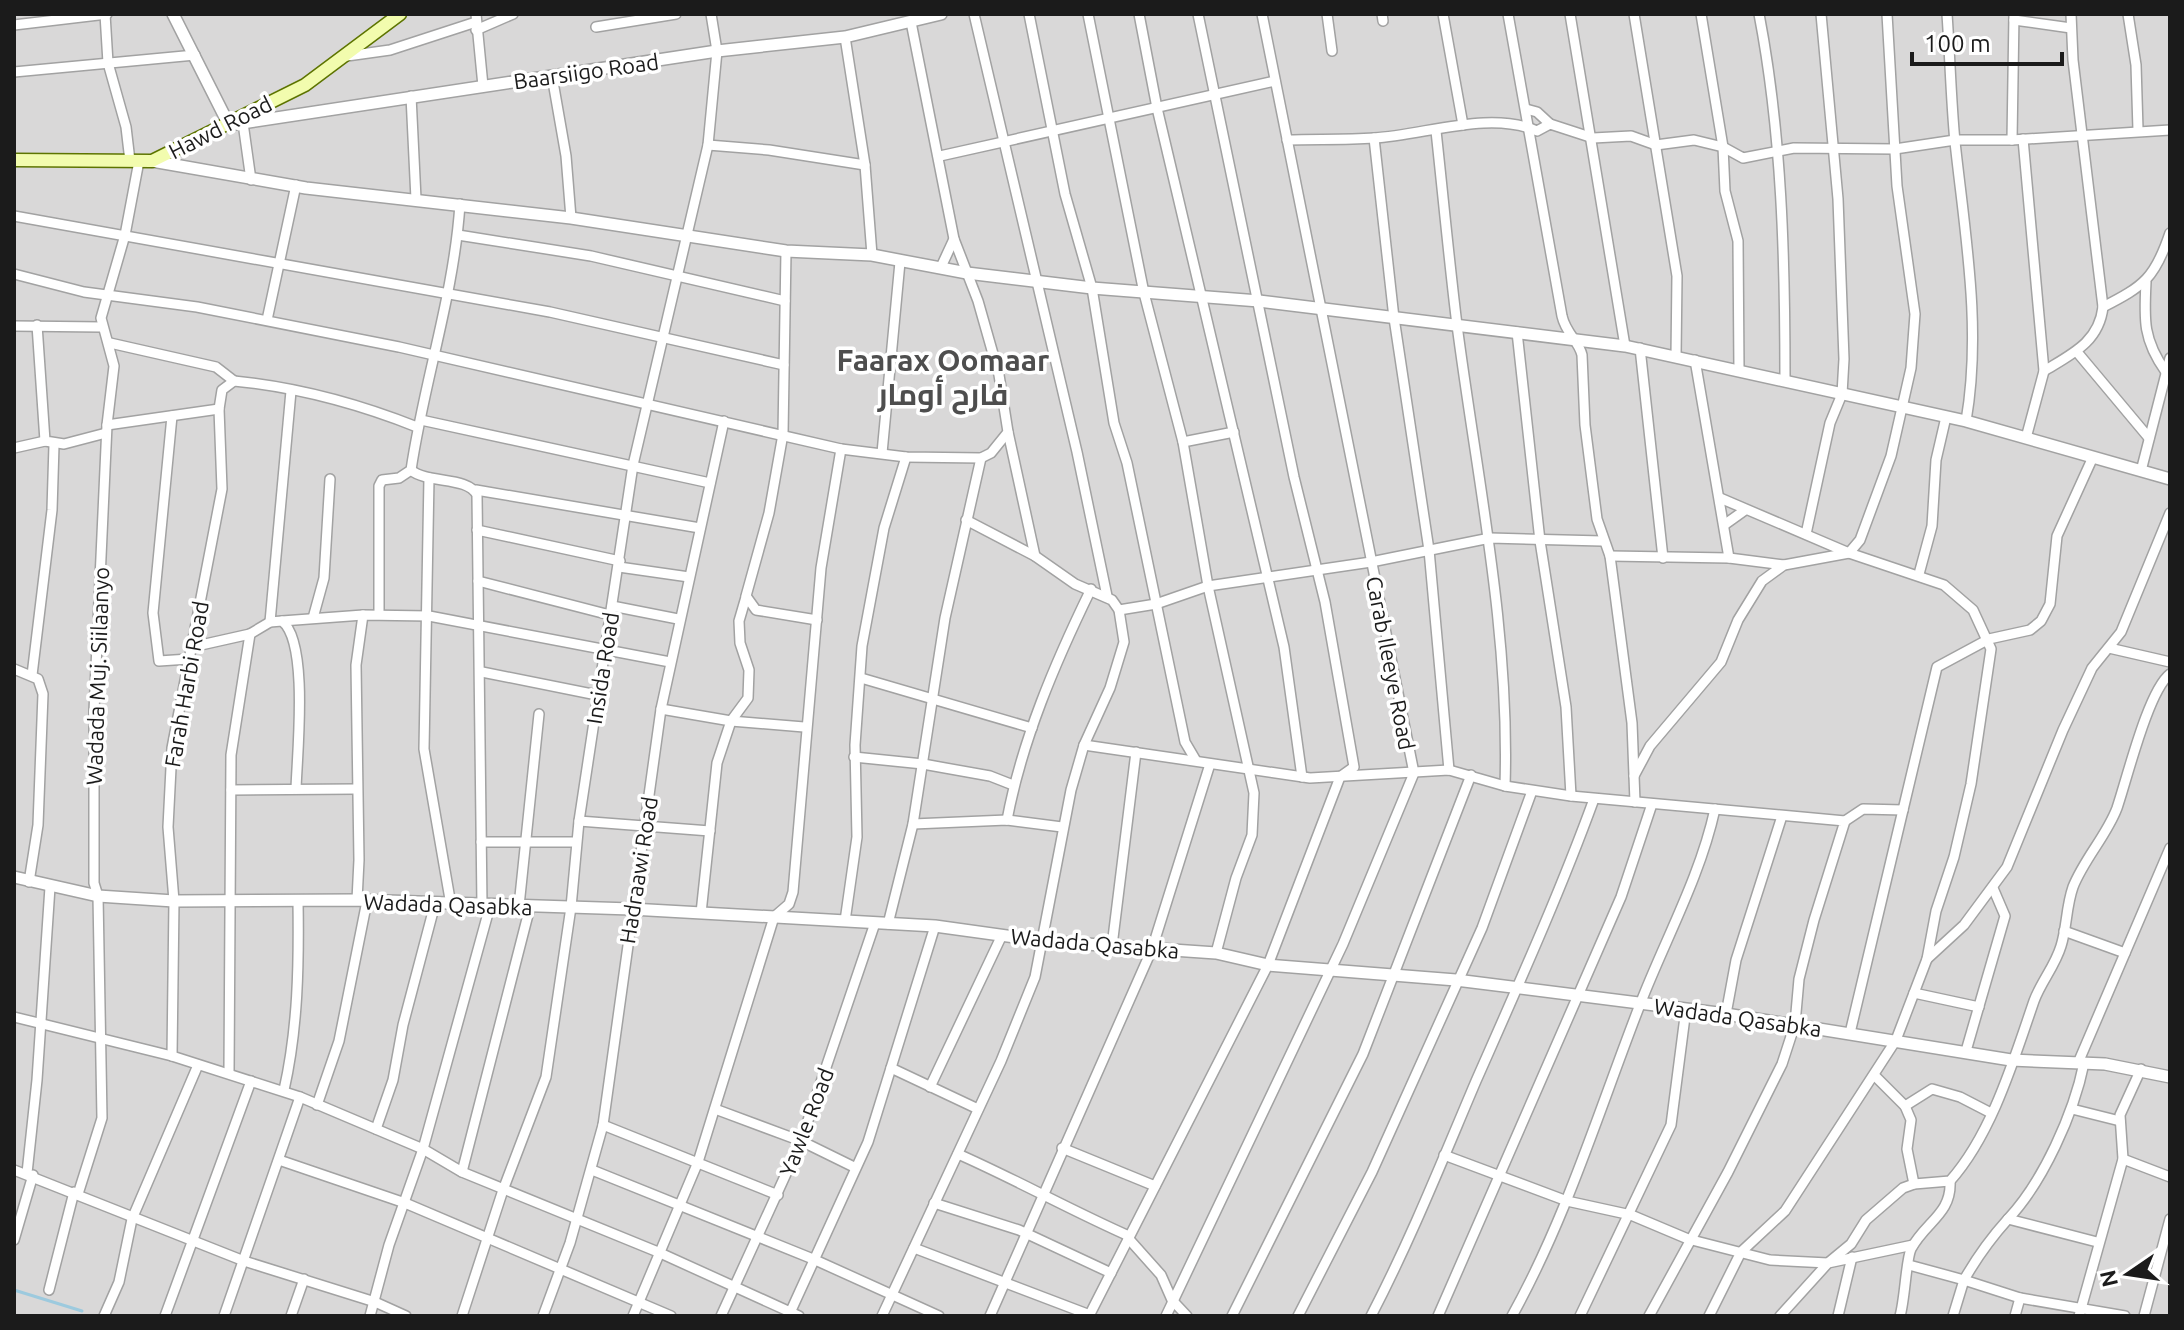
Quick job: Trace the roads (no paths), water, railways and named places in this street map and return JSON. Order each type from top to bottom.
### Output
[{"type":"main road","name":"Hawd Road","points":[[14,160],[140,161],[229,125],[305,85],[400,14]]},
{"type":"street","points":[[14,25],[105,14],[108,63],[126,127],[140,161],[125,235],[103,307],[102,327],[14,326]]},
{"type":"street","points":[[173,14],[229,125]]},
{"type":"street","points":[[347,56],[390,50],[476,22],[513,14]]},
{"type":"street","points":[[596,27],[676,14]]},
{"type":"street","name":"Insida Road","points":[[462,1316],[503,1190],[546,1077],[571,907],[576,842],[633,465],[708,145],[717,51],[711,14]]},
{"type":"street","name":"Baarsiigo Road","points":[[229,125],[717,51],[845,37],[941,14]]},
{"type":"street","points":[[974,14],[1038,282],[1107,596]]},
{"type":"street","points":[[1029,14],[1077,242],[1092,288],[1114,423],[1127,463],[1185,742],[1195,759]]},
{"type":"street","points":[[1088,14],[1144,293],[1183,442],[1208,586],[1254,793],[1252,835],[1236,878],[1216,953]]},
{"type":"street","points":[[1139,14],[1157,108],[1284,647],[1302,777]]},
{"type":"street","points":[[914,1248],[1089,1315],[1268,965],[1340,777],[1354,767],[1353,748],[1318,570],[1294,477],[1198,14]]},
{"type":"street","name":"Carab Ileeye Road","points":[[1166,1316],[1330,970],[1414,773],[1262,14]]},
{"type":"street","points":[[1327,14],[1332,51]]},
{"type":"street","points":[[1443,14],[1463,125]]},
{"type":"street","points":[[1508,14],[1562,316],[1570,339],[1578,344],[1582,355],[1585,425],[1602,541],[1610,556],[1632,723],[1635,802]]},
{"type":"street","points":[[1570,14],[1593,138],[1625,346]]},
{"type":"street","points":[[1634,14],[1677,276],[1676,356]]},
{"type":"street","points":[[1701,14],[1723,147],[1725,191],[1738,241],[1739,370]]},
{"type":"street","points":[[1759,14],[1777,152],[1785,301],[1785,379]]},
{"type":"street","points":[[1806,534],[1830,423],[1842,394],[1844,306],[1821,14]]},
{"type":"street","points":[[1610,556],[1729,558],[1784,565],[1849,553],[1860,540],[1881,488],[1911,368],[1915,314],[1895,149],[1896,118],[1887,14]]},
{"type":"street","points":[[1947,14],[1955,140],[1970,257],[1974,357],[1966,421]]},
{"type":"street","points":[[2044,371],[2077,352],[2101,325],[2103,307],[2071,14]]},
{"type":"street","points":[[2128,14],[2136,65],[2138,130]]},
{"type":"street","points":[[2026,438],[2044,371],[2018,140],[2014,17],[2071,28]]},
{"type":"street","points":[[476,22],[483,86]]},
{"type":"street","points":[[911,22],[940,156],[954,239],[1002,385],[1008,432],[1035,556]]},
{"type":"street","points":[[845,37],[865,165],[872,255]]},
{"type":"street","points":[[14,72],[195,55]]},
{"type":"street","points":[[552,76],[566,156],[571,218]]},
{"type":"street","points":[[940,156],[1275,81]]},
{"type":"street","points":[[411,96],[416,199]]},
{"type":"street","points":[[1526,109],[1537,112],[1550,124],[1593,138],[1631,136],[1656,145],[1694,140],[1723,147],[1743,158],[1794,148],[1834,151],[1895,149],[1955,140],[2018,140],[2083,133],[2170,130]]},
{"type":"street","points":[[243,123],[251,180]]},
{"type":"street","points":[[1287,140],[1374,138],[1463,125],[1528,125],[1537,131],[1550,124]]},
{"type":"street","points":[[1436,131],[1457,325],[1490,538],[1508,710],[1505,786]]},
{"type":"street","points":[[1374,138],[1394,318],[1429,550],[1449,770]]},
{"type":"street","points":[[708,145],[769,150],[865,165]]},
{"type":"street","points":[[140,161],[251,180],[571,218],[786,251],[872,255],[967,273],[1038,282],[1259,301],[1320,312],[1640,348],[1785,379],[1901,409],[1966,421],[2170,479]]},
{"type":"street","points":[[267,320],[296,185]]},
{"type":"street","points":[[379,614],[380,483],[405,476],[411,470],[449,294],[460,204]]},
{"type":"street","points":[[14,216],[619,326],[784,365]]},
{"type":"street","points":[[2103,307],[2146,282],[2161,260],[2170,233]]},
{"type":"street","points":[[458,235],[591,256],[785,301]]},
{"type":"street","points":[[941,267],[954,239]]},
{"type":"street","points":[[701,913],[717,763],[731,721],[744,709],[751,684],[739,621],[769,513],[783,434],[786,251]]},
{"type":"street","points":[[882,453],[900,262]]},
{"type":"street","points":[[14,274],[84,292],[267,320],[841,449],[906,457],[981,458],[991,453],[1008,432]]},
{"type":"street","points":[[2146,282],[2144,317],[2150,349],[2166,372]]},
{"type":"street","points":[[29,882],[38,825],[43,694],[32,675],[52,510],[50,443],[37,325]]},
{"type":"street","name":"Wadada Muj. Siilaanyo","points":[[49,1290],[76,1193],[102,1118],[98,896],[94,883],[94,711],[106,429],[114,366],[110,343],[102,327]]},
{"type":"street","points":[[1517,332],[1540,541],[1566,707],[1571,796]]},
{"type":"street","points":[[110,343],[216,367],[234,381],[374,410],[419,424],[710,483]]},
{"type":"street","points":[[1640,348],[1663,558]]},
{"type":"street","points":[[2077,352],[2149,438]]},
{"type":"street","points":[[2141,471],[2170,358]]},
{"type":"street","points":[[1695,360],[1729,558]]},
{"type":"street","points":[[14,448],[219,409],[222,390],[234,381]]},
{"type":"street","points":[[270,622],[291,391]]},
{"type":"street","name":"Farah Harbi Road","points":[[172,1056],[174,901],[168,844],[169,787],[172,748],[222,489],[219,409]]},
{"type":"street","points":[[172,416],[153,613],[154,639],[159,661],[189,659]]},
{"type":"street","points":[[1919,574],[1932,526],[1936,460],[1946,417]]},
{"type":"street","name":"Hadraawi Road","points":[[543,1316],[578,1218],[603,1125],[661,709],[678,619],[724,421]]},
{"type":"street","points":[[1183,442],[1234,432]]},
{"type":"street","points":[[633,1316],[698,1162],[774,917],[789,904],[793,892],[804,727],[821,568],[841,449]]},
{"type":"street","points":[[845,921],[859,810],[854,757],[862,646],[884,528],[906,457]]},
{"type":"street","points":[[1850,1033],[1913,778],[1934,670],[1989,639],[2030,630],[2041,621],[2050,604],[2057,536],[2093,457]]},
{"type":"street","points":[[888,924],[913,824],[945,618],[981,458]]},
{"type":"street","points":[[411,470],[476,490],[700,528]]},
{"type":"street","points":[[429,478],[429,616],[424,749],[451,905]]},
{"type":"street","points":[[313,618],[324,578],[330,479]]},
{"type":"street","points":[[370,1316],[423,1149],[486,906],[481,842],[482,672],[476,490]]},
{"type":"street","points":[[1709,1316],[1741,1252],[1785,1211],[1896,1040],[1927,959],[1936,911],[1954,857],[1971,784],[1988,676],[1989,639],[1963,599],[1944,585],[1919,574],[1849,553],[1720,498]]},
{"type":"street","points":[[1724,525],[1745,510]]},
{"type":"street","points":[[1927,959],[1964,925],[2007,867],[2092,668],[2109,648],[2139,595],[2170,513]]},
{"type":"street","points":[[882,1316],[1026,1000],[1043,941],[1062,827],[1084,745],[1120,659],[1124,642],[1119,610],[1107,596],[1075,584],[1035,556],[966,520]]},
{"type":"street","points":[[477,530],[619,564],[689,577]]},
{"type":"street","points":[[1119,610],[1156,604],[1208,586],[1371,562],[1490,538],[1602,541]]},
{"type":"street","points":[[1634,776],[1650,746],[1721,662],[1738,620],[1762,581],[1784,565]]},
{"type":"street","points":[[478,581],[611,610],[678,619]]},
{"type":"street","points":[[1007,820],[1013,785],[1032,728],[1064,644],[1091,589]]},
{"type":"street","points":[[746,596],[756,610],[817,620]]},
{"type":"street","points":[[192,647],[250,634],[270,622],[379,614],[429,616],[670,662]]},
{"type":"street","points":[[317,1105],[339,1041],[362,901],[356,665],[363,615]]},
{"type":"street","points":[[282,621],[291,629],[297,663],[296,789]]},
{"type":"street","points":[[229,1072],[231,755],[250,634]]},
{"type":"street","points":[[2109,648],[2170,662]]},
{"type":"street","points":[[14,669],[32,675]]},
{"type":"street","points":[[482,672],[597,695]]},
{"type":"street","points":[[1900,1316],[1913,1245],[1945,1210],[1950,1181],[1964,1165],[1991,1113],[2011,1060],[2023,1041],[2034,1001],[2058,954],[2073,887],[2115,813],[2120,789],[2147,718],[2163,679],[2170,674]]},
{"type":"street","points":[[861,678],[1032,728]]},
{"type":"street","points":[[661,709],[731,721],[804,727]]},
{"type":"street","points":[[462,1172],[525,906],[539,714]]},
{"type":"street","points":[[1084,745],[1302,777],[1449,770],[1505,786],[1594,799],[1845,821],[1863,809],[1903,810]]},
{"type":"street","points":[[1112,946],[1136,752]]},
{"type":"street","points":[[854,757],[923,764],[990,776],[1013,785]]},
{"type":"street","points":[[990,1316],[1152,949],[1210,764]]},
{"type":"street","points":[[1232,1316],[1363,1054],[1471,775]]},
{"type":"street","points":[[231,790],[357,789]]},
{"type":"street","points":[[1298,1316],[1372,1172],[1482,928],[1532,791]]},
{"type":"street","points":[[1371,1316],[1424,1210],[1444,1155],[1558,898],[1594,799]]},
{"type":"street","points":[[1438,1316],[1621,897],[1652,804]]},
{"type":"street","points":[[1512,1316],[1567,1201],[1641,1003],[1705,852],[1715,809]]},
{"type":"street","points":[[1726,1014],[1736,960],[1782,816]]},
{"type":"street","points":[[913,824],[1007,820],[1062,827]]},
{"type":"street","points":[[579,821],[710,831]]},
{"type":"street","points":[[1649,1316],[1688,1239],[1728,1172],[1782,1064],[1795,1024],[1799,979],[1845,821]]},
{"type":"street","points":[[481,842],[576,842]]},
{"type":"street","points":[[1953,1316],[1964,1280],[1981,1248],[2008,1219],[2041,1170],[2072,1109],[2081,1063],[2125,953],[2166,865],[2170,848]]},
{"type":"street","name":"Wadada Qasabka","points":[[14,877],[98,896],[174,901],[362,901],[571,907],[935,926],[1043,941],[1216,953],[1268,965],[1456,980],[1726,1014],[2011,1060],[2141,1069],[2170,1077]]},
{"type":"street","points":[[14,1240],[30,1174],[50,887]]},
{"type":"street","points":[[1966,1051],[2005,916],[1993,888]]},
{"type":"street","points":[[284,1090],[294,1034],[298,901]]},
{"type":"street","points":[[376,1129],[393,1080],[403,1025],[435,904]]},
{"type":"street","name":"Yawle Road","points":[[721,1316],[801,1141],[875,923]]},
{"type":"street","points":[[14,1017],[172,1056],[284,1090],[423,1149],[462,1172],[503,1190],[658,1252],[792,1315],[813,1259],[868,1142],[935,926]]},
{"type":"street","points":[[2064,931],[2125,953]]},
{"type":"street","points":[[930,1087],[1002,935]]},
{"type":"street","points":[[1914,993],[1979,1007]]},
{"type":"street","points":[[1580,1316],[1631,1215],[1649,1163],[1671,1125],[1686,1009]]},
{"type":"street","points":[[104,1316],[119,1282],[132,1219],[198,1065]]},
{"type":"street","points":[[891,1068],[978,1109]]},
{"type":"street","points":[[2081,1311],[2097,1242],[2123,1159],[2120,1121],[2141,1069]]},
{"type":"street","points":[[1874,1075],[1905,1106],[1911,1120],[1907,1149],[1914,1184]]},
{"type":"street","points":[[165,1316],[251,1081]]},
{"type":"street","points":[[1905,1106],[1932,1089],[1960,1097],[1991,1113]]},
{"type":"street","points":[[224,1316],[300,1097]]},
{"type":"street","points":[[715,1109],[801,1141],[854,1167]]},
{"type":"street","points":[[2072,1109],[2120,1121]]},
{"type":"street","points":[[603,1125],[778,1195]]},
{"type":"street","points":[[1062,1148],[1155,1186]]},
{"type":"street","points":[[958,1154],[1044,1192],[1058,1205],[1128,1237],[1161,1275],[1172,1300],[1187,1316]]},
{"type":"street","points":[[1444,1155],[1567,1201],[1631,1215],[1688,1239],[1800,1265],[1828,1263],[1913,1245]]},
{"type":"street","points":[[2123,1159],[2170,1177]]},
{"type":"street","points":[[279,1160],[405,1203],[671,1316]]},
{"type":"street","points":[[14,1170],[244,1261],[375,1302],[406,1316]]},
{"type":"street","points":[[592,1170],[813,1259],[939,1316]]},
{"type":"street","points":[[1780,1316],[1828,1263],[1851,1244],[1866,1220],[1883,1205],[1914,1184],[1950,1181]]},
{"type":"street","points":[[934,1203],[1019,1230],[1111,1273]]},
{"type":"street","points":[[2008,1219],[2097,1242]]},
{"type":"street","points":[[2144,1316],[2170,1219]]},
{"type":"street","points":[[1838,1316],[1852,1257]]},
{"type":"street","points":[[1909,1265],[2020,1298],[2081,1311],[2125,1316]]},
{"type":"street","points":[[291,1316],[304,1279]]},
{"type":"street","points":[[2015,1316],[2020,1298]]},
{"type":"waterway","points":[[14,1290],[82,1311]]},
{"type":"district","name":"Faarax Oomaar فارح أومار","points":[[943,377]]}]
